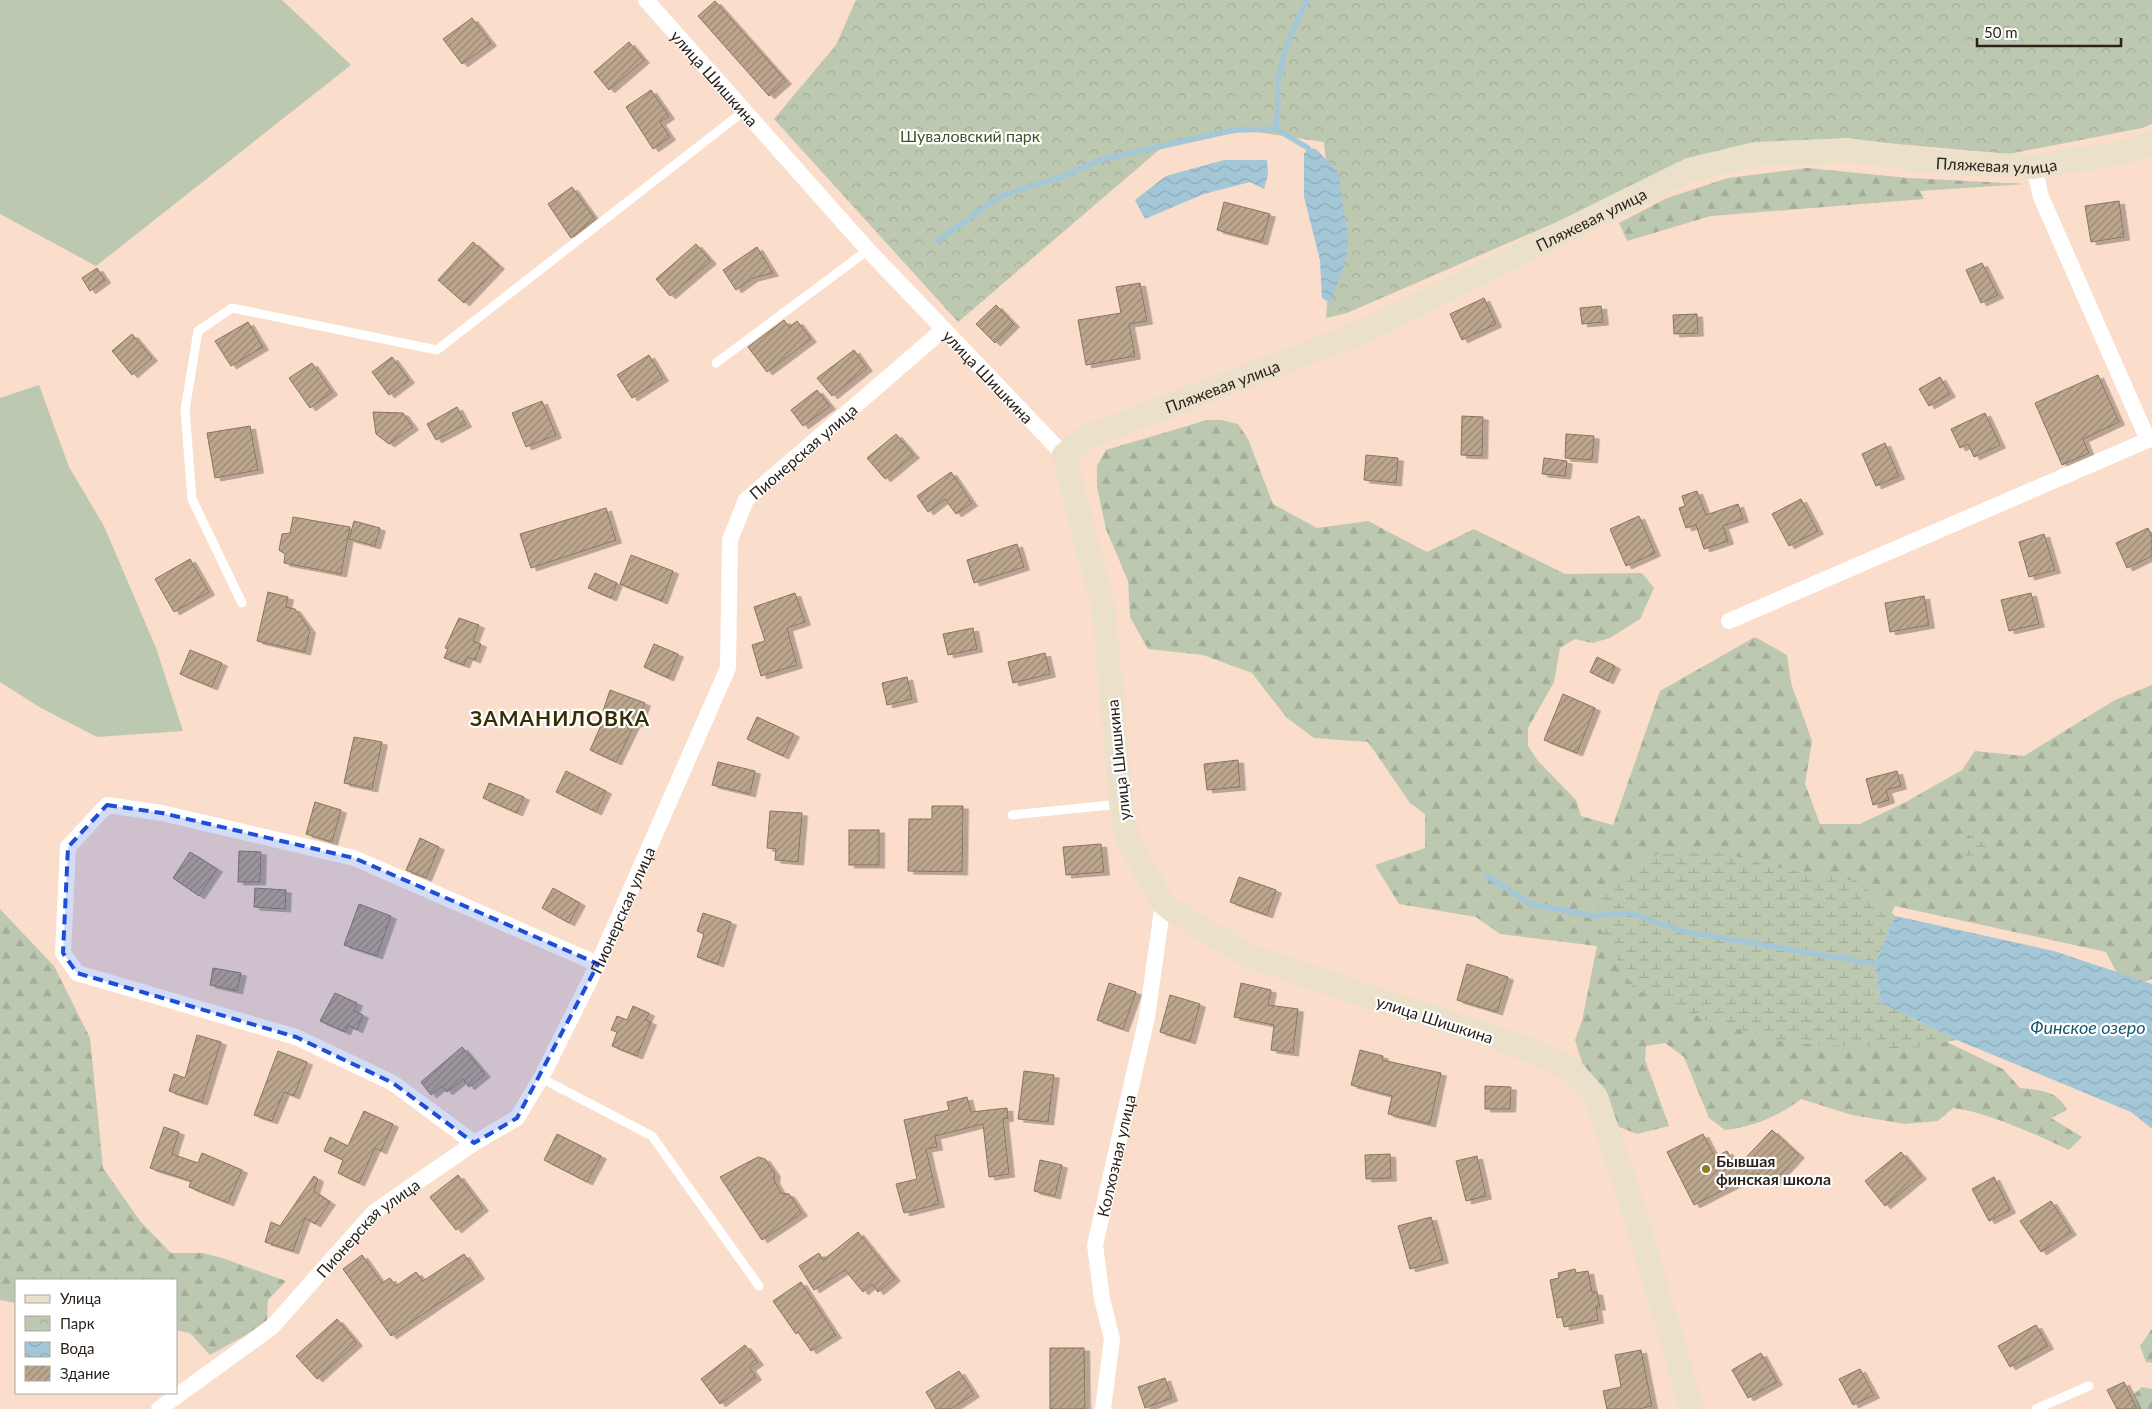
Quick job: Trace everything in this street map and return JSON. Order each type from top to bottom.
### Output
[{"type":"street","name":"улица Шишкина","points":[[646,0],[868,250],[1064,455],[1104,609],[1121,804],[1128,840],[1163,903],[1244,954],[1495,1038],[1537,1053],[1571,1069],[1596,1097],[1631,1200],[1692,1409]]},
{"type":"street","name":"Пляжевая улица","points":[[1064,455],[1085,438],[1360,332],[1689,170],[1755,154],[1847,150],[1938,162],[2034,167],[2127,152],[2152,142]]},
{"type":"street","points":[[1729,621],[2150,446],[2041,197],[2034,167]]},
{"type":"street","name":"Пионерская улица","points":[[159,1409],[272,1327],[374,1212],[474,1143],[517,1118],[541,1078],[598,964],[728,668],[730,540],[746,500],[944,329]]},
{"type":"street","points":[[474,1143],[393,1083],[296,1038],[77,973],[63,953],[68,847],[107,804],[162,813],[354,858],[598,964]]},
{"type":"street","name":"Колхозная улица","points":[[1103,1409],[1112,1339],[1102,1299],[1095,1245],[1147,1017],[1163,903]]},
{"type":"lane","points":[[242,603],[192,499],[184,410],[198,331],[232,308],[437,350],[744,111]]},
{"type":"lane","points":[[716,363],[868,250]]},
{"type":"lane","points":[[1012,815],[1121,804]]},
{"type":"lane","points":[[541,1078],[652,1136],[759,1286]]},
{"type":"lane","points":[[2036,1409],[2089,1386]]},
{"type":"highlighted area","points":[[107,805],[162,813],[354,858],[598,964],[517,1118],[474,1143],[393,1083],[296,1037],[77,973],[63,953],[68,847]]},
{"type":"green space","points":[[0,0],[282,0],[351,65],[96,266],[0,214]]},
{"type":"green space","name":"Шуваловский парк","points":[[856,0],[2152,0],[2152,124],[2142,128],[2009,154],[1841,139],[1711,155],[1347,313],[1326,318],[1333,231],[1324,142],[1249,131],[1166,144],[958,322],[774,119],[836,45]]},
{"type":"green space","points":[[1807,168],[1909,178],[2025,184],[1920,191],[1924,199],[1711,216],[1627,241],[1619,223],[1667,198],[1728,178]]},
{"type":"green space","points":[[39,385],[69,467],[104,526],[156,648],[183,731],[97,737],[41,708],[0,682],[0,398]]},
{"type":"green space","points":[[1207,420],[1221,420],[1238,424],[1248,439],[1273,504],[1317,528],[1368,521],[1427,552],[1474,529],[1565,574],[1642,573],[1654,588],[1640,619],[1610,638],[1592,643],[1575,639],[1560,648],[1554,682],[1528,728],[1528,746],[1538,761],[1576,800],[1581,816],[1613,825],[1660,691],[1755,637],[1787,655],[1791,683],[1812,741],[1805,784],[1820,824],[1860,824],[1904,803],[1962,770],[1975,751],[2024,756],[2115,700],[2152,685],[2152,979],[2137,984],[2117,973],[2106,952],[1895,906],[1871,956],[1874,1007],[2003,1069],[2020,1088],[2047,1092],[2058,1098],[2067,1110],[2051,1118],[2082,1137],[2069,1150],[2012,1125],[1966,1110],[1953,1108],[1938,1121],[1905,1124],[1852,1115],[1801,1099],[1784,1111],[1765,1120],[1725,1130],[1709,1118],[1684,1057],[1665,1043],[1646,1046],[1645,1060],[1669,1126],[1637,1134],[1617,1126],[1583,1066],[1575,1040],[1582,1021],[1597,946],[1500,934],[1476,917],[1399,904],[1375,865],[1425,848],[1425,814],[1410,803],[1368,742],[1314,738],[1286,717],[1252,673],[1203,655],[1148,649],[1130,617],[1128,581],[1106,529],[1097,487],[1097,466],[1106,450]]},
{"type":"green space","points":[[1975,833],[1984,837],[1988,846],[1984,855],[1975,859],[1966,855],[1962,846],[1966,837]]},
{"type":"green space","points":[[1716,851],[1785,869],[1857,881],[1895,916],[1875,964],[1881,1003],[1957,1040],[1908,1049],[1787,1043],[1709,1021],[1634,989],[1593,916],[1609,885],[1657,854]]},
{"type":"green space","points":[[0,909],[54,966],[90,1038],[103,1168],[140,1221],[171,1253],[203,1253],[286,1281],[268,1300],[267,1320],[246,1335],[210,1355],[190,1333],[178,1330],[178,1279],[15,1279],[15,1303],[0,1300]]},
{"type":"green space","points":[[2152,1329],[2152,1363],[2146,1362],[2140,1346]]},
{"type":"green space","points":[[2142,1387],[2152,1389],[2152,1409],[2139,1409],[2134,1394]]},
{"type":"water","points":[[1308,148],[1316,149],[1338,172],[1348,238],[1345,264],[1330,303],[1322,298],[1320,260],[1304,197],[1304,154]]},
{"type":"water","points":[[1224,160],[1267,160],[1268,175],[1264,189],[1250,182],[1204,194],[1145,219],[1135,200],[1166,176]]},
{"type":"water","name":"Финское озеро","points":[[1895,916],[2054,951],[2152,984],[2152,1129],[2131,1112],[1957,1040],[1881,1003],[1875,964]]},
{"type":"building","points":[[715,1],[786,81],[769,96],[698,16]]},
{"type":"building","points":[[472,18],[491,43],[462,64],[443,39]]},
{"type":"building","points":[[629,42],[644,60],[609,90],[594,72]]},
{"type":"building","points":[[651,90],[669,116],[660,122],[670,137],[653,149],[626,107]]},
{"type":"building","points":[[572,187],[595,219],[571,238],[548,204]]},
{"type":"building","points":[[2119,201],[2124,237],[2091,242],[2085,206]]},
{"type":"building","points":[[1224,202],[1270,214],[1262,242],[1217,230]]},
{"type":"building","points":[[473,242],[499,266],[464,303],[438,280]]},
{"type":"building","points":[[696,244],[711,261],[670,296],[656,279]]},
{"type":"building","points":[[757,247],[773,273],[753,278],[736,290],[723,270]]},
{"type":"building","points":[[1982,263],[1998,295],[1981,303],[1966,270]]},
{"type":"building","points":[[97,268],[105,280],[90,291],[82,278]]},
{"type":"building","points":[[1140,283],[1147,321],[1129,324],[1135,356],[1086,365],[1078,320],[1121,313],[1116,287]]},
{"type":"building","points":[[1484,298],[1496,324],[1462,340],[1450,314]]},
{"type":"building","points":[[996,305],[1014,324],[995,343],[976,324]]},
{"type":"building","points":[[1601,306],[1603,322],[1582,324],[1580,308]]},
{"type":"building","points":[[1697,314],[1698,333],[1674,334],[1673,315]]},
{"type":"building","points":[[784,320],[789,327],[797,321],[811,339],[767,372],[748,347]]},
{"type":"building","points":[[248,322],[263,347],[231,366],[215,341]]},
{"type":"building","points":[[132,334],[152,358],[132,375],[112,351]]},
{"type":"building","points":[[854,350],[867,368],[832,396],[817,378]]},
{"type":"building","points":[[649,355],[663,378],[632,398],[617,375]]},
{"type":"building","points":[[392,357],[409,380],[389,395],[372,372]]},
{"type":"building","points":[[312,363],[332,392],[310,408],[289,378]]},
{"type":"building","points":[[2098,375],[2119,422],[2083,439],[2089,453],[2062,465],[2035,403]]},
{"type":"building","points":[[1940,377],[1950,394],[1929,406],[1919,389]]},
{"type":"building","points":[[817,390],[830,406],[803,426],[791,410]]},
{"type":"building","points":[[542,401],[556,435],[526,447],[512,413]]},
{"type":"building","points":[[457,407],[466,424],[436,440],[427,424]]},
{"type":"building","points":[[373,412],[403,413],[413,427],[389,444],[376,434]]},
{"type":"building","points":[[1985,413],[2000,445],[1974,457],[1968,444],[1960,448],[1951,429]]},
{"type":"building","points":[[1462,416],[1483,417],[1482,456],[1461,455]]},
{"type":"building","points":[[250,426],[258,470],[215,478],[207,433]]},
{"type":"building","points":[[896,434],[914,455],[885,479],[867,458]]},
{"type":"building","points":[[1566,434],[1594,436],[1592,460],[1565,458]]},
{"type":"building","points":[[1885,443],[1899,476],[1876,486],[1862,454]]},
{"type":"building","points":[[1366,455],[1398,458],[1396,483],[1364,480]]},
{"type":"building","points":[[1544,458],[1567,461],[1565,476],[1542,474]]},
{"type":"building","points":[[951,472],[972,503],[956,514],[945,499],[928,512],[917,496]]},
{"type":"building","points":[[1697,491],[1706,515],[1738,504],[1743,519],[1723,526],[1728,541],[1704,549],[1696,525],[1686,528],[1679,508],[1685,506],[1682,496]]},
{"type":"building","points":[[1801,499],[1818,531],[1789,546],[1772,514]]},
{"type":"building","points":[[606,508],[616,540],[531,568],[520,534]]},
{"type":"building","points":[[1639,516],[1655,553],[1626,566],[1610,529]]},
{"type":"building","points":[[293,517],[350,527],[341,574],[284,563],[285,554],[279,550],[282,534],[290,533]]},
{"type":"building","points":[[354,521],[380,528],[375,546],[349,539]]},
{"type":"building","points":[[2148,528],[2152,537],[2152,556],[2127,568],[2116,543]]},
{"type":"building","points":[[2044,534],[2055,570],[2029,577],[2019,542]]},
{"type":"building","points":[[1017,544],[1024,567],[974,583],[967,560]]},
{"type":"building","points":[[631,555],[673,571],[662,601],[620,584]]},
{"type":"building","points":[[190,559],[209,592],[174,612],[155,579]]},
{"type":"building","points":[[595,573],[617,583],[611,598],[588,588]]},
{"type":"building","points":[[268,592],[288,597],[286,607],[295,609],[310,630],[305,652],[257,641]]},
{"type":"building","points":[[795,593],[805,622],[787,628],[797,665],[761,676],[752,645],[765,641],[754,607]]},
{"type":"building","points":[[2031,593],[2039,624],[2009,631],[2001,600]]},
{"type":"building","points":[[1924,596],[1929,625],[1890,632],[1885,603]]},
{"type":"building","points":[[459,618],[479,625],[473,641],[481,644],[475,660],[467,657],[464,665],[444,658],[448,649],[445,648]]},
{"type":"building","points":[[973,628],[977,649],[948,655],[943,634]]},
{"type":"building","points":[[654,644],[678,654],[668,678],[644,667]]},
{"type":"building","points":[[190,650],[222,663],[212,687],[180,674]]},
{"type":"building","points":[[1045,653],[1050,674],[1013,683],[1008,662]]},
{"type":"building","points":[[1597,657],[1615,666],[1608,681],[1590,672]]},
{"type":"building","points":[[907,677],[912,699],[887,705],[882,683]]},
{"type":"building","points":[[610,690],[645,703],[637,724],[635,723],[616,762],[590,750],[607,712],[603,711]]},
{"type":"building","points":[[1563,694],[1595,708],[1577,753],[1544,740]]},
{"type":"building","points":[[757,717],[794,734],[783,756],[747,739]]},
{"type":"building","points":[[354,737],[382,742],[372,789],[344,783]]},
{"type":"building","points":[[1238,760],[1240,787],[1207,790],[1204,764]]},
{"type":"building","points":[[718,762],[755,771],[750,794],[712,785]]},
{"type":"building","points":[[566,771],[606,791],[596,812],[556,792]]},
{"type":"building","points":[[1897,771],[1901,786],[1886,790],[1889,800],[1873,805],[1866,779]]},
{"type":"building","points":[[489,783],[524,797],[517,813],[483,798]]},
{"type":"building","points":[[315,802],[341,810],[332,842],[306,834]]},
{"type":"building","points":[[932,806],[963,806],[962,872],[908,871],[909,819],[932,819]]},
{"type":"building","points":[[770,811],[802,813],[798,862],[775,860],[776,849],[767,848]]},
{"type":"building","points":[[849,830],[879,830],[879,865],[849,865]]},
{"type":"building","points":[[420,838],[439,847],[426,878],[406,870]]},
{"type":"building","points":[[1101,844],[1104,872],[1066,875],[1063,847]]},
{"type":"building","points":[[239,851],[261,852],[260,882],[238,882]]},
{"type":"building","points":[[190,852],[217,869],[199,896],[173,878]]},
{"type":"building","points":[[1239,877],[1276,890],[1267,915],[1230,902]]},
{"type":"building","points":[[255,888],[286,890],[285,909],[254,907]]},
{"type":"building","points":[[553,888],[580,903],[569,923],[542,908]]},
{"type":"building","points":[[359,904],[391,916],[377,956],[344,945]]},
{"type":"building","points":[[703,913],[731,922],[718,964],[697,957],[704,934],[697,931]]},
{"type":"building","points":[[1467,964],[1508,977],[1497,1012],[1457,1000]]},
{"type":"building","points":[[213,968],[241,973],[237,991],[210,985]]},
{"type":"building","points":[[1109,983],[1136,992],[1123,1029],[1097,1020]]},
{"type":"building","points":[[1241,983],[1271,990],[1268,1005],[1298,1009],[1293,1053],[1271,1050],[1274,1025],[1234,1017]]},
{"type":"building","points":[[335,993],[357,1003],[354,1011],[363,1015],[357,1030],[348,1025],[345,1032],[320,1021]]},
{"type":"building","points":[[1170,995],[1200,1004],[1190,1041],[1160,1032]]},
{"type":"building","points":[[633,1006],[649,1013],[646,1020],[651,1022],[637,1056],[612,1046],[617,1032],[611,1030],[617,1016],[627,1020]]},
{"type":"building","points":[[197,1035],[221,1042],[202,1102],[169,1091],[174,1074],[185,1078]]},
{"type":"building","points":[[462,1047],[485,1074],[469,1087],[463,1079],[447,1092],[442,1086],[431,1095],[421,1082]]},
{"type":"building","points":[[1360,1050],[1383,1056],[1382,1060],[1441,1073],[1430,1124],[1388,1114],[1392,1096],[1351,1085]]},
{"type":"building","points":[[278,1051],[307,1062],[294,1096],[284,1092],[272,1121],[254,1115]]},
{"type":"building","points":[[1024,1071],[1054,1075],[1048,1122],[1018,1119]]},
{"type":"building","points":[[1485,1086],[1511,1087],[1510,1109],[1485,1109]]},
{"type":"building","points":[[967,1097],[971,1112],[1007,1108],[1008,1118],[1003,1119],[1009,1174],[989,1177],[983,1124],[935,1136],[937,1147],[926,1149],[939,1204],[904,1213],[896,1184],[917,1179],[904,1120],[949,1110],[947,1102]]},
{"type":"building","points":[[364,1111],[393,1124],[381,1151],[375,1148],[359,1183],[338,1173],[343,1160],[324,1151],[330,1137],[348,1146]]},
{"type":"building","points":[[164,1127],[179,1132],[172,1154],[198,1163],[202,1153],[242,1170],[228,1203],[189,1187],[191,1181],[150,1168]]},
{"type":"building","name":"Бывшая финская школа","points":[[1772,1130],[1799,1155],[1771,1185],[1757,1173],[1694,1205],[1667,1152],[1703,1134],[1715,1157],[1727,1151],[1736,1168]]},
{"type":"building","points":[[557,1134],[601,1156],[587,1182],[544,1160]]},
{"type":"building","points":[[1901,1152],[1921,1176],[1885,1206],[1865,1181]]},
{"type":"building","points":[[1390,1154],[1391,1178],[1366,1179],[1365,1155]]},
{"type":"building","points":[[1477,1156],[1486,1196],[1466,1201],[1456,1161]]},
{"type":"building","points":[[758,1157],[765,1159],[775,1174],[774,1180],[781,1193],[789,1194],[802,1213],[762,1240],[720,1177]]},
{"type":"building","points":[[1040,1160],[1062,1165],[1055,1196],[1034,1191]]},
{"type":"building","points":[[458,1175],[483,1208],[456,1230],[430,1197]]},
{"type":"building","points":[[314,1176],[318,1179],[314,1191],[330,1202],[315,1224],[305,1218],[293,1251],[265,1242],[271,1222],[280,1226]]},
{"type":"building","points":[[1994,1177],[2010,1210],[1989,1221],[1972,1189]]},
{"type":"building","points":[[2051,1201],[2071,1232],[2041,1252],[2020,1221]]},
{"type":"building","points":[[1431,1217],[1443,1260],[1410,1269],[1398,1226]]},
{"type":"building","points":[[858,1232],[895,1278],[878,1292],[872,1284],[863,1292],[845,1270],[814,1290],[799,1266],[819,1253],[823,1260]]},
{"type":"building","points":[[464,1254],[479,1276],[391,1336],[343,1269],[362,1255],[382,1283],[390,1278],[396,1286],[416,1272],[423,1281]]},
{"type":"building","points":[[1575,1269],[1576,1273],[1588,1271],[1592,1292],[1597,1292],[1600,1307],[1596,1307],[1598,1320],[1564,1327],[1562,1317],[1557,1318],[1550,1280],[1559,1278],[1558,1273]]},
{"type":"building","points":[[801,1282],[836,1335],[811,1351],[798,1332],[796,1334],[773,1301]]},
{"type":"building","points":[[337,1319],[357,1343],[317,1379],[296,1356]]},
{"type":"building","points":[[2036,1325],[2048,1346],[2010,1367],[1998,1346]]},
{"type":"building","points":[[745,1345],[758,1362],[750,1368],[756,1377],[720,1404],[701,1379]]},
{"type":"building","points":[[1050,1348],[1084,1348],[1085,1409],[1050,1409]]},
{"type":"building","points":[[1641,1350],[1652,1406],[1639,1409],[1607,1409],[1603,1391],[1621,1387],[1615,1355]]},
{"type":"building","points":[[1761,1353],[1777,1382],[1748,1398],[1732,1370]]},
{"type":"building","points":[[1860,1369],[1874,1395],[1853,1405],[1839,1379]]},
{"type":"building","points":[[959,1371],[974,1394],[951,1409],[936,1409],[926,1392]]},
{"type":"building","points":[[1165,1378],[1172,1398],[1145,1408],[1138,1387]]},
{"type":"building","points":[[2124,1382],[2137,1409],[2117,1409],[2107,1390]]},
{"type":"waterway","points":[[937,241],[1001,196],[1064,176],[1100,160],[1234,130],[1276,129],[1278,83],[1282,61],[1293,30],[1307,0]]},
{"type":"waterway","points":[[1276,129],[1308,148]]},
{"type":"waterway","points":[[1487,876],[1531,904],[1593,916],[1630,913],[1682,931],[1875,964]]},
{"type":"place","name":"Бывшая финская школа","points":[[1706,1169]]},
{"type":"district","name":"ЗАМАНИЛОВКА","points":[[560,717]]}]
